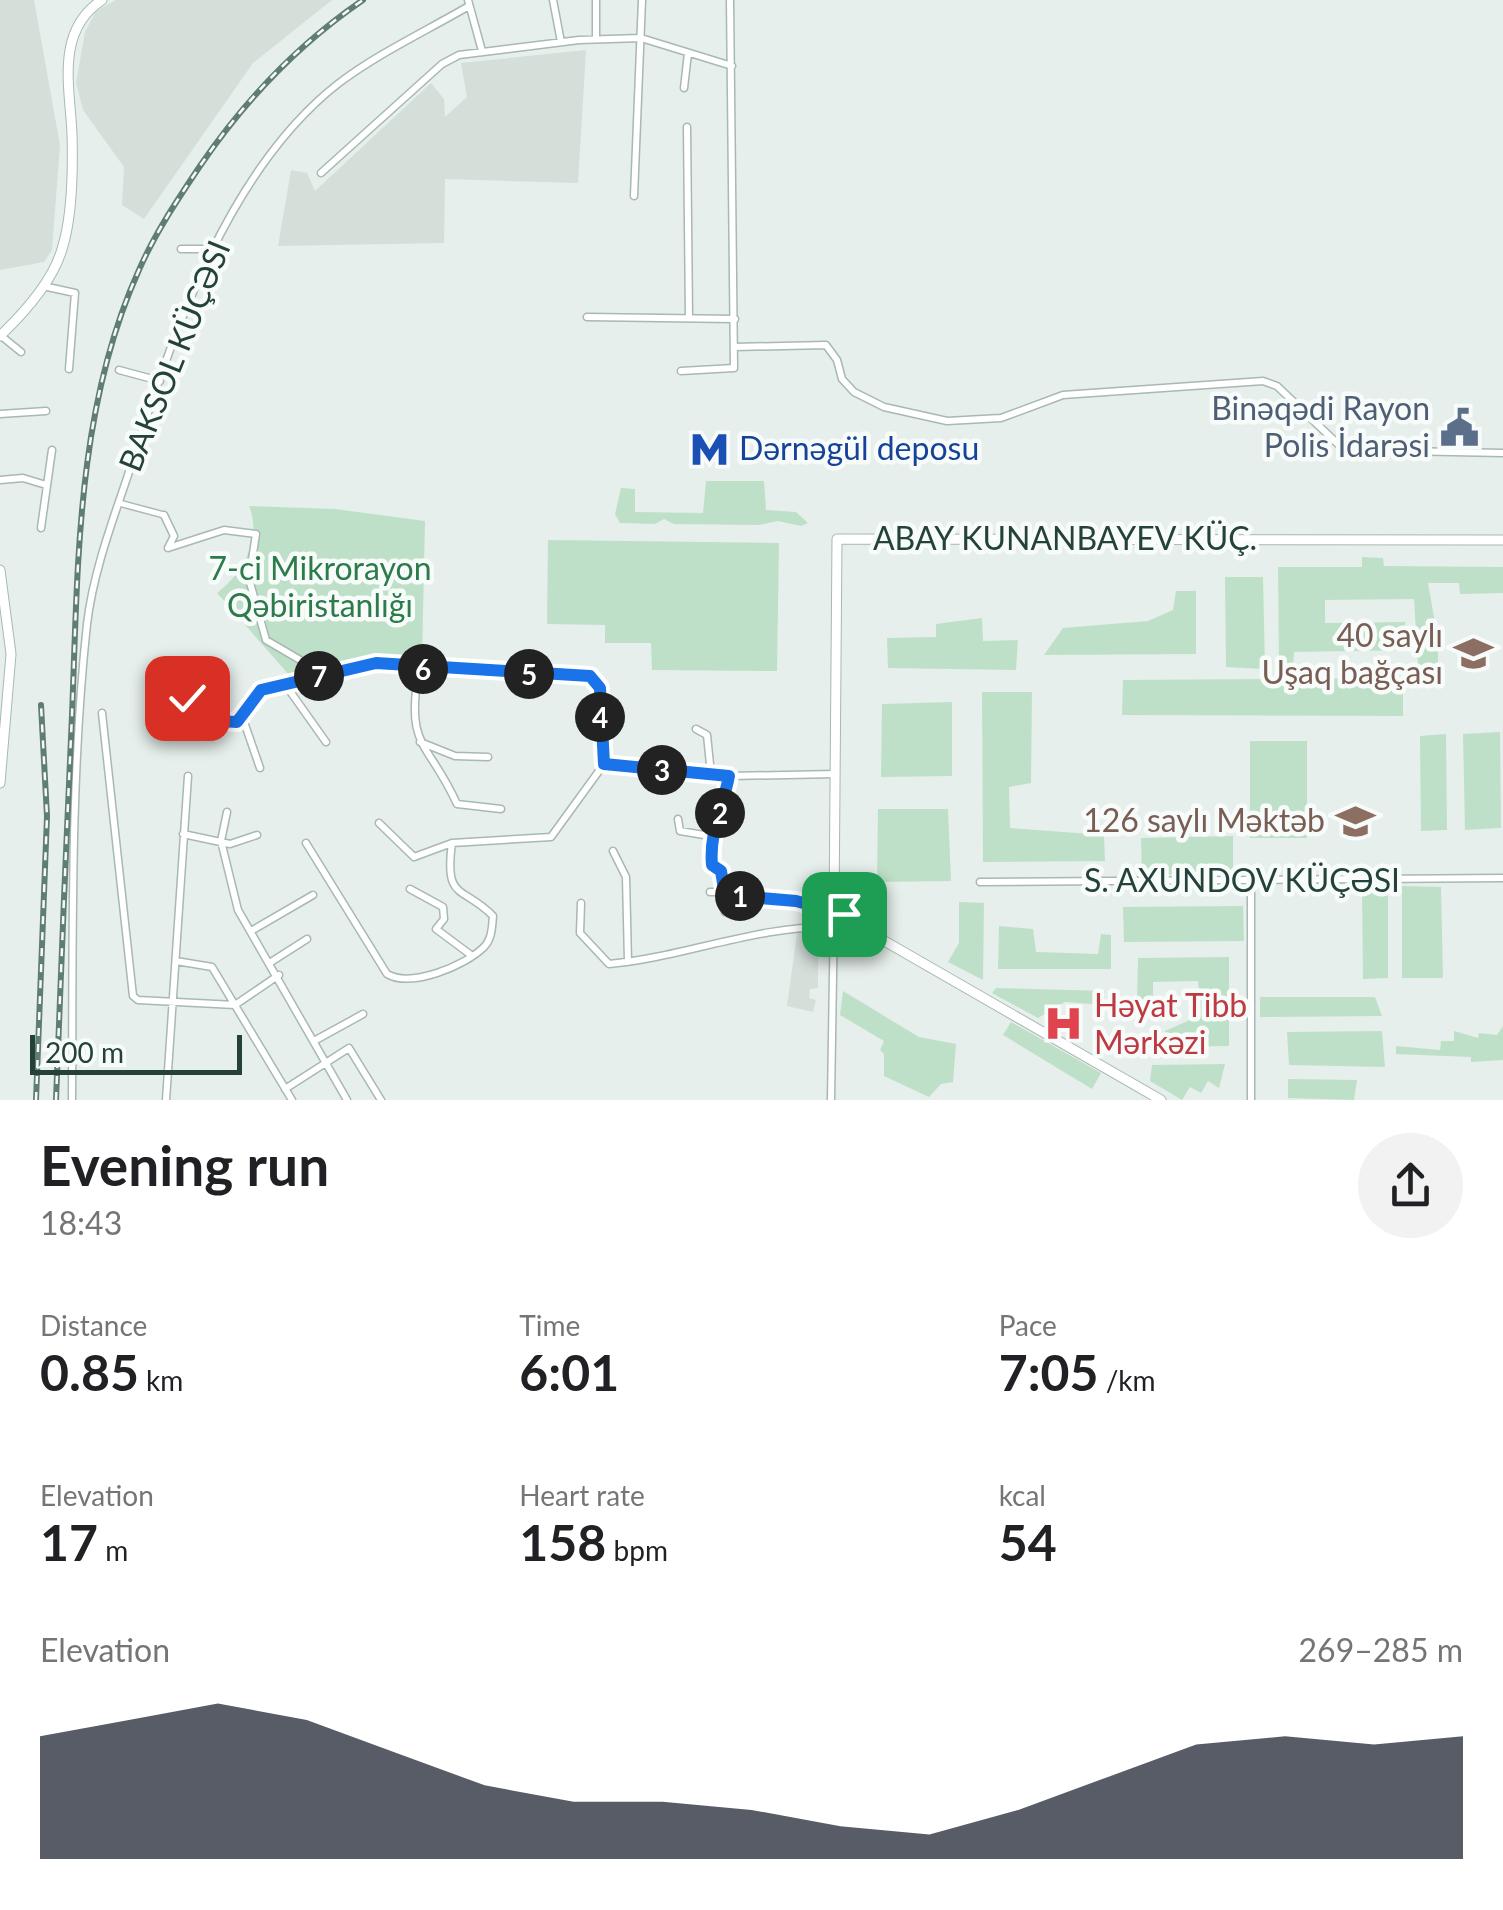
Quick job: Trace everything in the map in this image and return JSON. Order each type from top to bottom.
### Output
[{"type":"street","points":[[553,0],[561,42]]},
{"type":"street","points":[[596,0],[596,39]]},
{"type":"street","points":[[634,196],[642,0]]},
{"type":"street","points":[[681,371],[730,372],[734,368],[730,0]]},
{"type":"street","points":[[21,352],[0,335],[42,285],[65,240],[72,145],[67,63],[82,19],[99,1]]},
{"type":"street","points":[[469,3],[482,51]]},
{"type":"street","name":"BAKSOL KÜÇƏSI","points":[[72,1100],[80,737],[87,626],[96,576],[118,502],[160,381],[214,249],[274,152],[338,84],[469,3]]},
{"type":"street","points":[[321,173],[442,64],[482,51],[640,38],[732,66]]},
{"type":"street","points":[[684,88],[688,53]]},
{"type":"street","points":[[688,127],[689,318]]},
{"type":"street","points":[[181,249],[214,249]]},
{"type":"street","points":[[42,285],[75,293],[69,368]]},
{"type":"street","points":[[587,316],[735,319]]},
{"type":"street","points":[[735,347],[826,345],[847,387],[884,407],[925,419],[1001,418],[1063,396],[1263,381],[1277,386],[1346,448],[1503,453]]},
{"type":"street","points":[[119,370],[160,381]]},
{"type":"street","points":[[0,414],[46,412]]},
{"type":"street","points":[[41,528],[52,450]]},
{"type":"street","points":[[0,480],[23,478],[46,485]]},
{"type":"street","points":[[118,502],[164,516],[174,536],[168,548],[224,530],[256,534],[249,579],[262,630],[274,646],[325,674]]},
{"type":"street","name":"ABAY KUNANBAYEV KÜÇ.","points":[[834,912],[837,539],[1503,540]]},
{"type":"street","points":[[0,570],[11,654],[0,783]]},
{"type":"street","points":[[260,768],[243,719],[248,701],[261,690],[287,687],[325,674],[376,663],[419,669],[590,676],[600,688],[604,764],[551,836],[452,843],[414,857],[379,823]]},
{"type":"street","points":[[419,669],[413,703],[418,742],[457,804],[501,809]]},
{"type":"street","points":[[183,678],[192,708],[224,722],[243,719]]},
{"type":"street","points":[[287,687],[326,742]]},
{"type":"street","points":[[102,714],[132,989],[138,1000],[234,1005],[279,975]]},
{"type":"street","points":[[696,729],[707,735],[711,774]]},
{"type":"street","points":[[418,742],[455,756],[488,757]]},
{"type":"street","points":[[604,764],[729,776],[836,774]]},
{"type":"street","points":[[166,1100],[188,776]]},
{"type":"street","points":[[725,912],[721,871],[712,865],[710,836],[724,804],[729,776]]},
{"type":"street","points":[[227,812],[221,841],[238,910],[279,975],[347,1100]]},
{"type":"street","points":[[678,819],[680,832],[710,836]]},
{"type":"street","points":[[183,834],[230,844],[258,836]]},
{"type":"street","points":[[306,843],[387,974],[396,979],[414,979],[472,954],[491,936],[492,916],[460,896],[451,882],[452,843]]},
{"type":"street","points":[[613,851],[626,877],[628,962]]},
{"type":"street","name":"S. AXUNDOV KÜÇƏSI","points":[[980,882],[1503,878]]},
{"type":"street","points":[[1251,1100],[1252,882]]},
{"type":"street","points":[[410,889],[442,908],[444,919],[436,930],[472,954]]},
{"type":"street","points":[[710,892],[796,901],[834,912],[1162,1100]]},
{"type":"street","points":[[251,931],[313,895]]},
{"type":"street","points":[[581,903],[580,933],[602,961],[628,962],[783,931],[834,927]]},
{"type":"street","points":[[831,1100],[834,912]]},
{"type":"street","points":[[271,962],[306,939]]},
{"type":"street","points":[[176,961],[212,968],[292,1100]]},
{"type":"street","points":[[314,1041],[363,1014]]},
{"type":"street","points":[[285,1090],[349,1048],[381,1100]]},
{"type":"shaded area","points":[[0,0],[34,0],[60,145],[52,250],[44,262],[0,270]]},
{"type":"shaded area","points":[[116,0],[332,0],[253,63],[144,219],[122,205],[124,167],[83,110],[76,83],[85,32],[96,11]]},
{"type":"shaded area","points":[[586,50],[578,183],[445,179],[444,243],[278,246],[291,170],[307,173],[315,191],[431,83],[444,99],[445,117],[467,97],[461,63]]},
{"type":"shaded area","points":[[818,931],[818,988],[810,989],[809,998],[816,1000],[813,1012],[787,1006],[797,933]]},
{"type":"green space","points":[[706,481],[764,481],[766,510],[796,512],[808,523],[674,524],[664,519],[655,524],[620,523],[615,514],[621,488],[635,489],[635,512],[703,513]]},
{"type":"green space","name":"7-ci Mikrorayon Qəbiristanlığı","points":[[249,506],[335,509],[425,521],[422,659],[347,661],[297,684],[217,593],[234,577],[247,556],[253,531]]},
{"type":"green space","points":[[548,540],[779,543],[777,671],[652,670],[651,643],[605,643],[605,625],[547,624]]},
{"type":"green space","points":[[1362,557],[1383,558],[1384,566],[1503,567],[1503,593],[1460,594],[1459,583],[1428,583],[1438,640],[1438,671],[1418,665],[1414,599],[1325,600],[1325,623],[1405,622],[1407,650],[1294,652],[1293,667],[1279,666],[1278,567],[1362,567]]},
{"type":"green space","points":[[1225,577],[1263,577],[1265,669],[1226,667]]},
{"type":"green space","points":[[1176,591],[1196,591],[1196,654],[1044,655],[1063,628],[1148,621],[1173,610]]},
{"type":"green space","points":[[982,618],[983,641],[1018,640],[1016,670],[888,668],[887,638],[936,637],[936,624]]},
{"type":"green space","points":[[1403,678],[1403,716],[1122,715],[1123,680]]},
{"type":"green space","points":[[982,692],[1032,692],[1031,783],[1009,787],[1010,828],[1104,835],[1105,861],[983,862]]},
{"type":"green space","points":[[952,702],[952,776],[881,777],[882,704]]},
{"type":"green space","points":[[1500,732],[1501,828],[1465,830],[1463,734]]},
{"type":"green space","points":[[1446,734],[1447,830],[1421,831],[1420,736]]},
{"type":"green space","points":[[1250,741],[1307,741],[1307,838],[1250,838]]},
{"type":"green space","points":[[878,809],[948,809],[951,881],[877,882]]},
{"type":"green space","points":[[1233,836],[1233,874],[1142,875],[1141,838]]},
{"type":"green space","points":[[1388,886],[1388,978],[1363,979],[1362,888]]},
{"type":"green space","points":[[1402,886],[1441,887],[1443,978],[1402,978]]},
{"type":"green space","points":[[959,902],[984,903],[983,980],[948,962],[959,943]]},
{"type":"green space","points":[[1243,906],[1244,941],[1124,942],[1123,907]]},
{"type":"green space","points":[[999,926],[1033,929],[1036,952],[1098,954],[1101,934],[1111,935],[1111,969],[998,969]]},
{"type":"green space","points":[[1229,957],[1229,1046],[1165,1047],[1165,1031],[1201,1015],[1198,981],[1153,982],[1153,1002],[1137,1003],[1138,958]]},
{"type":"green space","points":[[996,988],[1105,991],[1105,1005],[1065,1002],[1038,1018],[992,993]]},
{"type":"green space","points":[[843,991],[919,1037],[956,1044],[953,1082],[941,1084],[929,1097],[884,1076],[884,1054],[880,1050],[884,1041],[840,1015]]},
{"type":"green space","points":[[1260,997],[1375,997],[1382,1016],[1260,1017]]},
{"type":"green space","points":[[1011,1022],[1101,1073],[1092,1089],[1003,1035]]},
{"type":"green space","points":[[1503,1026],[1503,1060],[1471,1062],[1471,1057],[1396,1054],[1396,1046],[1440,1050],[1441,1041],[1454,1041],[1454,1031],[1478,1038],[1479,1033],[1497,1035]]},
{"type":"green space","points":[[1382,1031],[1385,1067],[1289,1065],[1287,1032]]},
{"type":"green space","points":[[1225,1064],[1219,1088],[1208,1081],[1201,1093],[1190,1087],[1182,1100],[1150,1081],[1152,1065]]},
{"type":"green space","points":[[1288,1079],[1357,1080],[1354,1100],[1288,1098]]},
{"type":"railway","points":[[56,1100],[79,545],[92,433],[118,323],[145,256],[167,216],[235,119],[274,75],[363,0]]},
{"type":"railway","points":[[36,1100],[47,816],[41,705]]},
{"type":"place","name":"Binəqədi Rayon Polis İdarəsi","points":[[1460,427]]},
{"type":"place","name":"Dərnəgül deposu","points":[[709,449]]},
{"type":"place","name":"40 saylı Uşaq bağçası","points":[[1473,654]]},
{"type":"place","name":"126 saylı Məktəb","points":[[1355,821]]},
{"type":"place","name":"Həyat Tibb Mərkəzi","points":[[1064,1024]]},
{"type":"route","points":[[187,698],[192,708],[203,714],[237,722],[243,719],[248,701],[261,690],[287,687],[376,663],[419,669],[590,676],[600,688],[604,764],[729,776],[724,804],[710,837],[712,865],[721,871],[725,895],[796,901],[844,914]]}]
